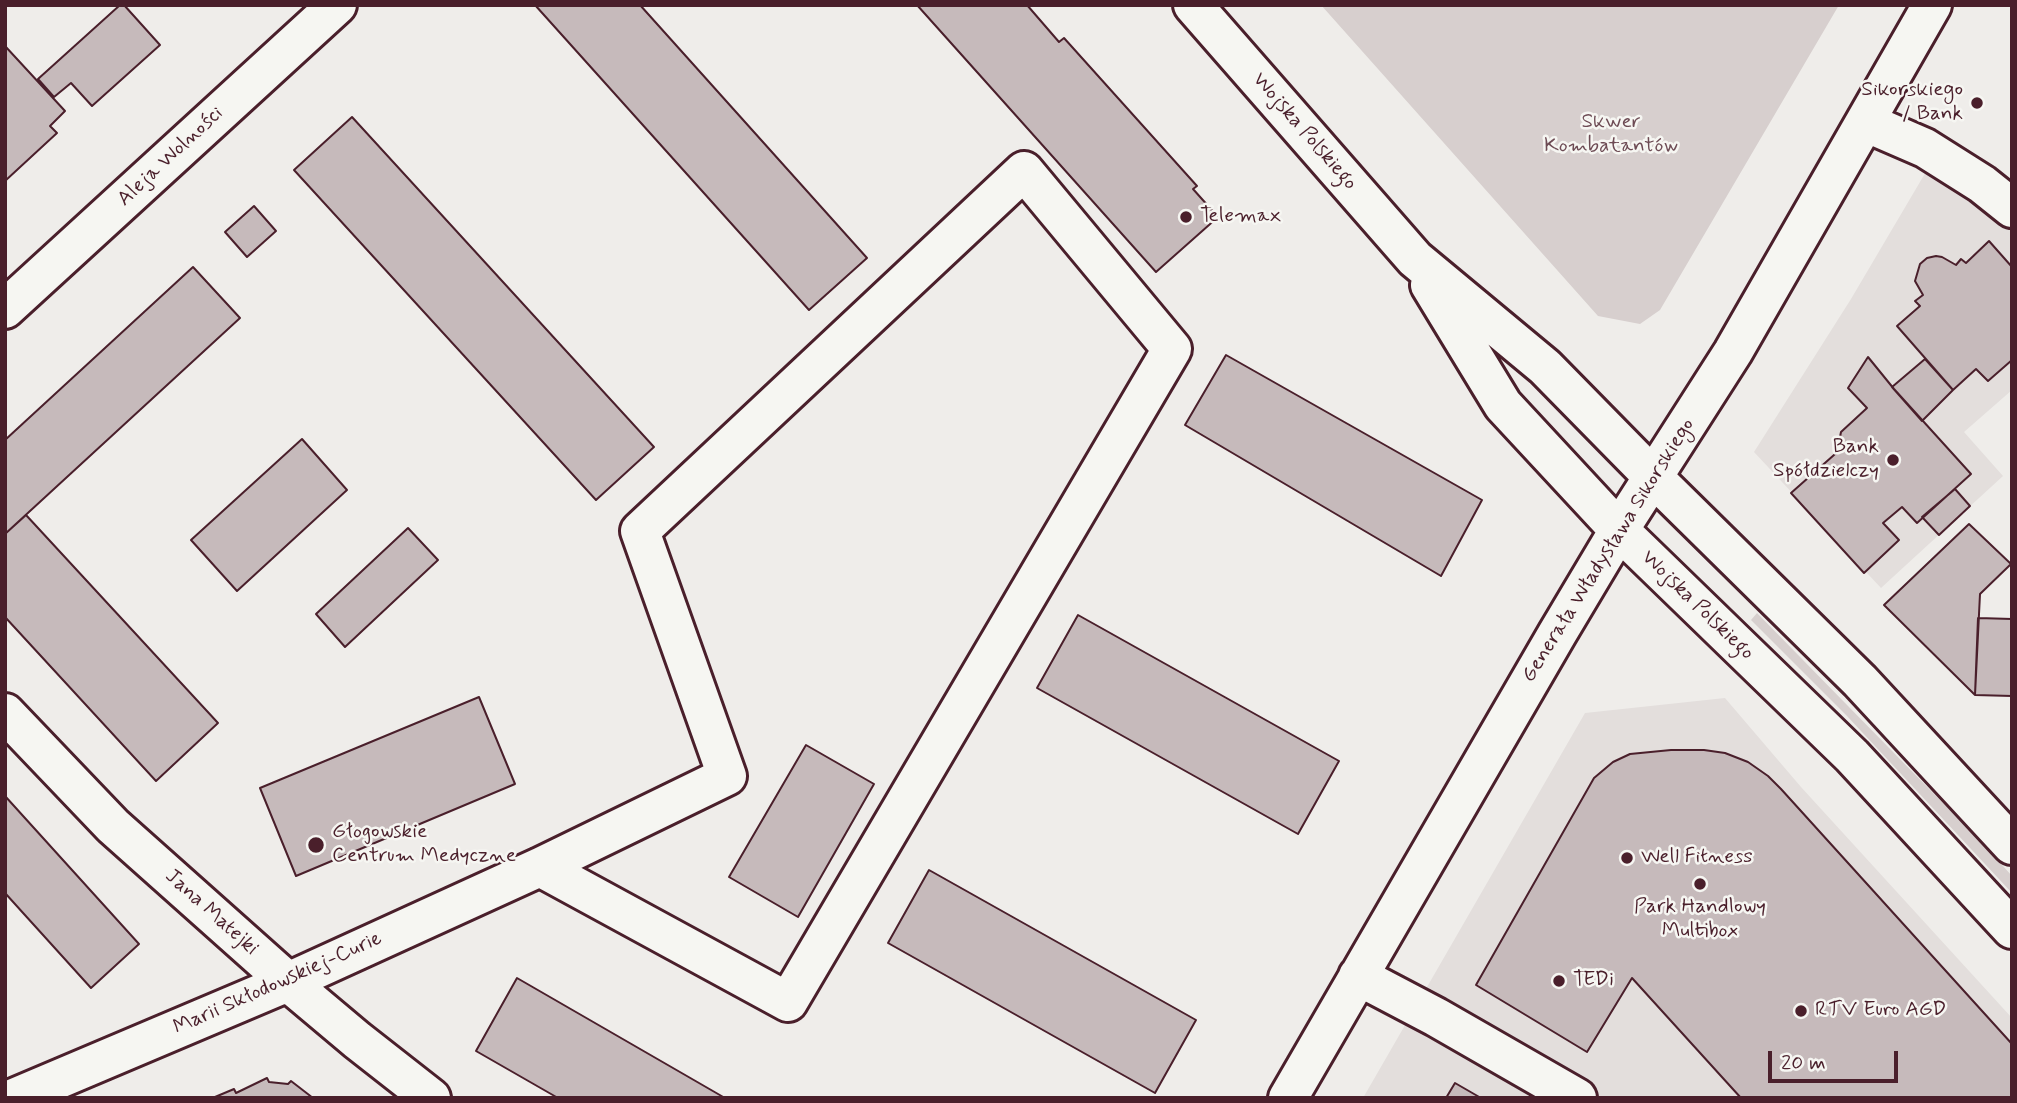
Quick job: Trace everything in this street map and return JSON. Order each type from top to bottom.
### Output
[{"type":"street","name":"Aleja Wolności","points":[[5,309],[337,5]]},
{"type":"street","name":"Wojska Polskiego","points":[[1193,5],[1415,259],[1545,367],[1860,681],[2012,845]]},
{"type":"street","name":"Generała Władysława Sikorskiego","points":[[1288,1098],[1619,530],[1732,352],[1933,5]]},
{"type":"street","points":[[1865,122],[1925,148],[1982,184],[2012,208]]},
{"type":"street","name":"Marii Skłodowskiej-Curie","points":[[14,1098],[288,982],[540,867],[727,776],[640,531],[1024,171],[1172,349],[788,1002],[540,867]]},
{"type":"street","name":"Wojska Polskiego","points":[[1415,259],[1503,405],[1619,530],[1852,756],[2012,929]]},
{"type":"street","name":"Jana Matejki","points":[[5,713],[113,826],[288,982],[357,1041],[431,1098]]},
{"type":"street","points":[[1358,976],[1436,1017],[1577,1098]]},
{"type":"shaded area","points":[[1940,148],[2012,228],[2012,390],[1964,432],[2003,476],[1881,588],[1754,452],[1851,299]]},
{"type":"shaded area","name":"Park Handlowy Multibox","points":[[1725,698],[1801,787],[2012,1018],[2012,1098],[1363,1098],[1585,713]]},
{"type":"green space","name":"Skwer Kombatantów","points":[[1321,5],[1839,5],[1660,310],[1640,324],[1598,316]]},
{"type":"green space","points":[[1757,613],[1985,846],[2012,876],[2012,893],[1847,716],[1751,620]]},
{"type":"building","points":[[120,5],[124,5],[160,45],[92,106],[71,83],[54,97],[38,79]]},
{"type":"building","points":[[535,5],[640,5],[867,258],[809,310]]},
{"type":"building","points":[[917,5],[1027,5],[1059,42],[1064,38],[1197,186],[1193,189],[1218,217],[1156,272]]},
{"type":"building","points":[[5,46],[65,111],[50,126],[57,133],[5,181]]},
{"type":"building","points":[[352,117],[654,447],[596,500],[294,170]]},
{"type":"building","points":[[254,206],[276,231],[247,257],[225,232]]},
{"type":"building","points":[[1989,241],[2012,267],[2012,360],[1988,381],[1976,369],[1953,390],[1897,326],[1920,306],[1915,301],[1923,295],[1915,281],[1920,264],[1927,258],[1936,256],[1956,265],[1961,259],[1966,263]]},
{"type":"building","points":[[193,267],[240,318],[5,534],[5,440]]},
{"type":"building","points":[[1226,355],[1482,500],[1441,576],[1185,425]]},
{"type":"building","name":"Bank Spółdzielczy","points":[[1868,357],[1971,474],[1917,523],[1902,507],[1883,523],[1899,540],[1864,573],[1791,493],[1843,447],[1839,442],[1841,432],[1867,408],[1848,388]]},
{"type":"building","points":[[1925,359],[1953,390],[1922,421],[1892,387]]},
{"type":"building","points":[[302,439],[347,490],[237,591],[191,540]]},
{"type":"building","points":[[1955,489],[1970,506],[1939,535],[1922,517]]},
{"type":"building","points":[[26,515],[218,723],[156,781],[5,617],[5,534]]},
{"type":"building","points":[[1969,524],[2011,564],[1980,594],[1975,695],[1884,605]]},
{"type":"building","points":[[408,528],[438,560],[345,647],[316,614]]},
{"type":"building","points":[[1078,615],[1339,761],[1298,834],[1037,688]]},
{"type":"building","points":[[1978,618],[2012,619],[2012,696],[1975,695]]},
{"type":"building","points":[[479,697],[515,784],[296,876],[260,788]]},
{"type":"building","points":[[806,745],[874,784],[798,917],[729,877]]},
{"type":"building","name":"Park Handlowy Multibox","points":[[1671,750],[1725,753],[1748,762],[1781,789],[2012,1044],[2012,1098],[1741,1098],[1632,978],[1587,1052],[1476,985],[1594,778],[1613,762],[1630,754]]},
{"type":"building","points":[[5,796],[139,944],[91,988],[5,893]]},
{"type":"building","points":[[929,870],[1196,1020],[1155,1093],[888,943]]},
{"type":"building","points":[[517,978],[725,1098],[558,1098],[476,1051]]},
{"type":"building","points":[[267,1078],[269,1082],[288,1084],[291,1081],[313,1098],[215,1097],[234,1089],[236,1093]]},
{"type":"building","points":[[1455,1083],[1481,1098],[1446,1098]]},
{"type":"place","name":"Sikorskiego / Bank","points":[[1977,103]]},
{"type":"place","name":"Telemax","points":[[1186,217]]},
{"type":"place","name":"Bank Spółdzielczy","points":[[1893,460]]},
{"type":"place","name":"Głogowskie Centrum Medyczne","points":[[316,845]]},
{"type":"place","name":"Well Fitness","points":[[1627,858]]},
{"type":"place","name":"Park Handlowy Multibox","points":[[1700,884]]},
{"type":"place","name":"TEDi","points":[[1559,981]]},
{"type":"place","name":"RTV Euro AGD","points":[[1801,1011]]}]
